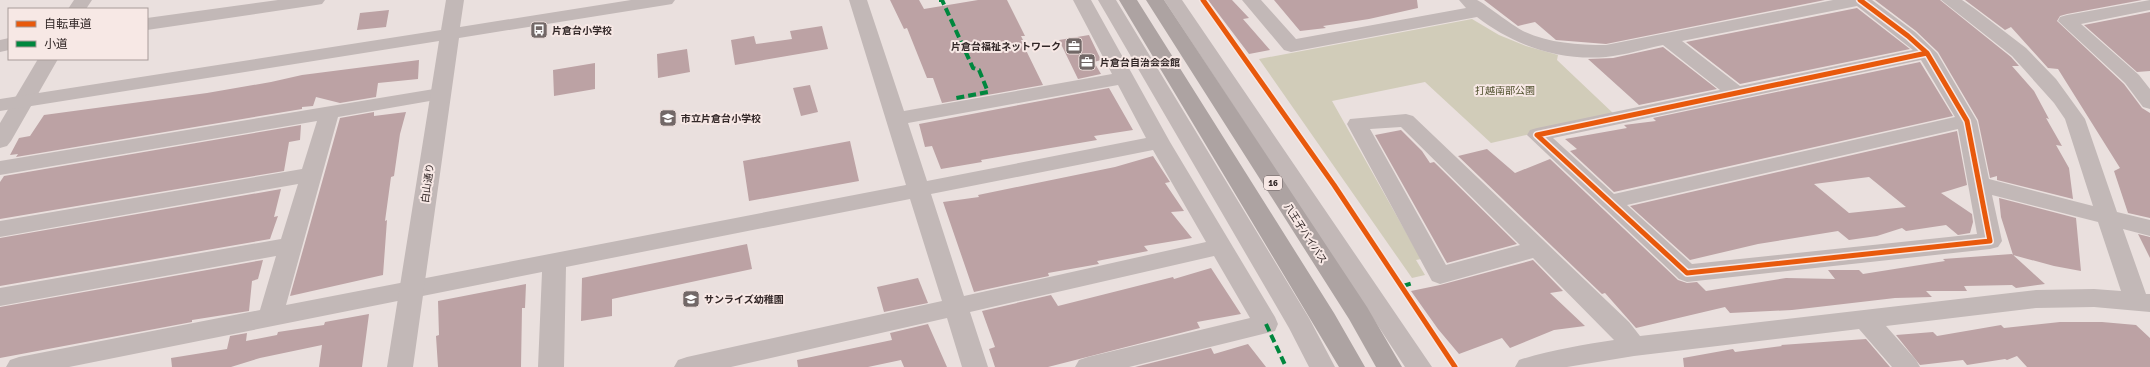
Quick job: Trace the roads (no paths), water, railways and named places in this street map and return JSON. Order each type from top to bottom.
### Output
[{"type":"highway","name":"八王子バイパス","points":[[1154,0],[1358,313],[1390,367]]},
{"type":"highway","points":[[1116,3],[1325,320],[1352,367]]},
{"type":"street","points":[[148,24],[316,0]]},
{"type":"street","name":"白山通り","points":[[400,367],[454,0]]},
{"type":"street","points":[[0,105],[449,34],[619,4],[666,0]]},
{"type":"street","points":[[858,0],[976,367]]},
{"type":"street","points":[[1173,0],[1419,367]]},
{"type":"street","points":[[1251,0],[1291,46],[1474,6],[1506,31],[1532,42],[1557,48],[1586,52],[1606,51],[1860,0],[1908,36],[1927,53],[1967,121],[1990,241],[1687,273],[1537,135],[1927,53]]},
{"type":"street","points":[[1773,0],[1792,14]]},
{"type":"street","points":[[1950,0],[1986,24],[2018,50],[2045,76],[2062,98],[2075,120],[2109,218],[2120,256],[2143,302]]},
{"type":"street","points":[[1088,367],[1266,324],[1159,142],[1085,6],[1116,3],[1300,325],[1322,367]]},
{"type":"street","points":[[2150,5],[2067,21],[2141,77],[2150,103]]},
{"type":"street","points":[[1667,39],[1736,93]]},
{"type":"street","points":[[0,141],[47,60]]},
{"type":"street","points":[[896,119],[1124,78]]},
{"type":"street","points":[[0,168],[329,114],[440,94]]},
{"type":"street","points":[[270,317],[329,114]]},
{"type":"street","points":[[1537,249],[1440,275],[1357,124],[1406,120],[1620,330],[1634,346]]},
{"type":"street","points":[[1610,202],[1967,121]]},
{"type":"street","points":[[20,367],[1159,142]]},
{"type":"street","points":[[0,229],[311,175]]},
{"type":"street","points":[[1979,184],[2150,228]]},
{"type":"street","points":[[0,297],[291,245]]},
{"type":"street","points":[[687,367],[1220,247]]},
{"type":"street","points":[[551,367],[554,261]]},
{"type":"street","points":[[1528,367],[1568,356],[1634,346],[2036,299],[2094,298],[2143,302]]},
{"type":"street","points":[[1864,318],[1907,367]]},
{"type":"place","name":"片倉台小学校","points":[[539,30]]},
{"type":"place","name":"片倉台福祉ネットワーク","points":[[1074,46]]},
{"type":"place","name":"片倉台自治会会館","points":[[1087,62]]},
{"type":"place","name":"市立片倉台小学校","points":[[668,118]]},
{"type":"place","name":"サンライズ幼稚園","points":[[691,299]]},
{"type":"park label","name":"打越南部公園","points":[[1505,90]]}]
